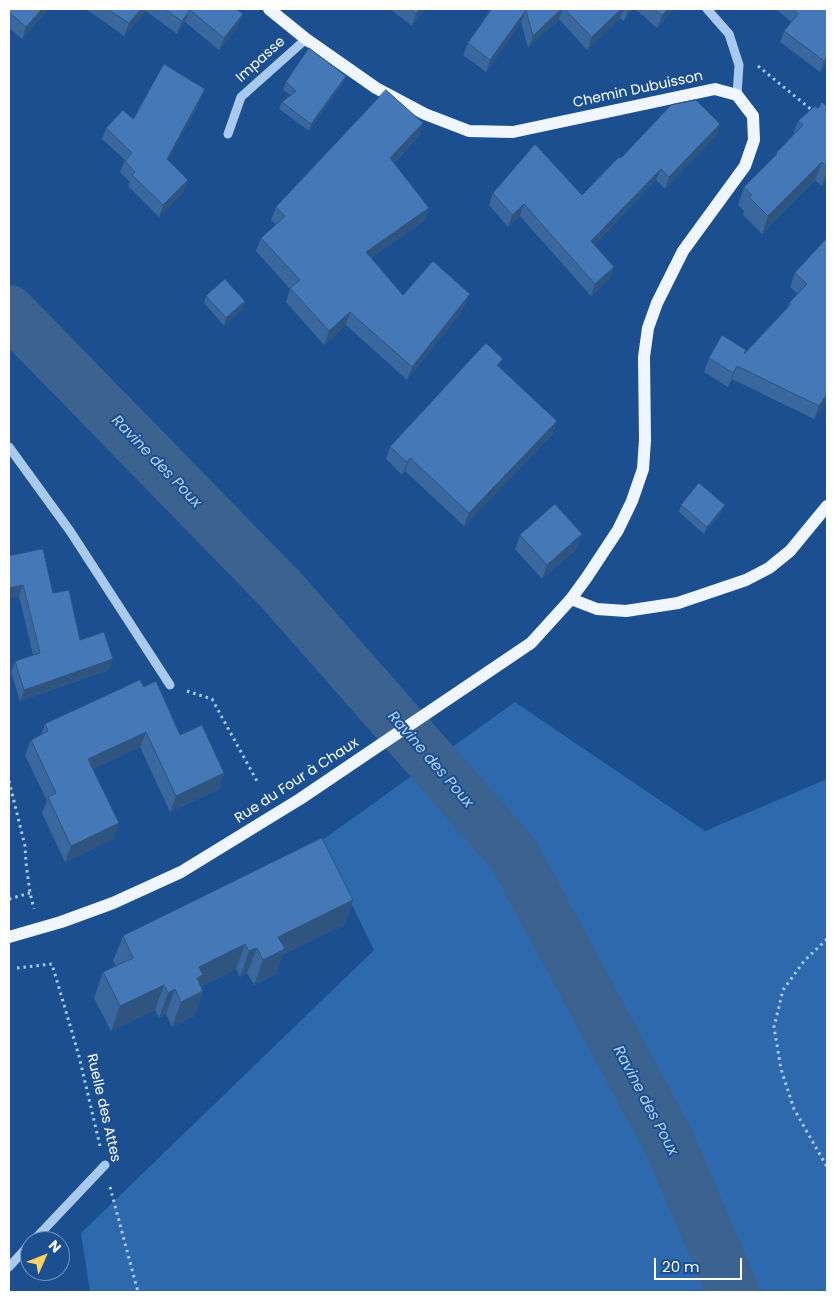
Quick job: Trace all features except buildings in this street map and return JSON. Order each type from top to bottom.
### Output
[{"type":"main road","name":"Chemin Dubuisson","points":[[269,9],[306,39],[376,88],[424,114],[469,131],[513,132],[715,89],[737,95]]},
{"type":"main road","points":[[737,95],[753,116],[754,140],[745,166],[683,250],[658,303],[648,328],[644,357],[645,440],[643,469],[632,500],[618,530],[570,599],[597,609],[626,612],[678,603],[746,580],[769,568],[790,551],[827,506]]},
{"type":"main road","name":"Rue du Four à Chaux","points":[[9,937],[61,922],[182,872],[300,799],[531,644],[570,599]]},
{"type":"street","points":[[707,9],[729,34],[739,65],[737,95]]},
{"type":"street","name":"Impasse","points":[[228,134],[241,96],[306,39]]},
{"type":"street","points":[[9,447],[70,531],[170,685]]},
{"type":"street","points":[[42,1231],[105,1165]]},
{"type":"street","points":[[9,1267],[20,1255]]},
{"type":"path","points":[[732,45],[820,117]]},
{"type":"path","points":[[170,685],[212,699],[258,783]]},
{"type":"path","points":[[9,781],[25,846],[30,893],[35,911],[26,912]]},
{"type":"path","points":[[9,899],[30,893]]},
{"type":"path","points":[[827,939],[804,961],[783,990],[774,1027],[782,1069],[794,1109],[827,1167]]},
{"type":"path","name":"Ruelle des Attes","points":[[17,968],[52,964],[79,1056],[138,1292]]},
{"type":"shaded area","points":[[515,702],[705,831],[827,779],[827,1292],[90,1292],[81,1233],[374,950],[321,841]]},
{"type":"waterway","name":"Ravine des Poux","points":[[9,311],[282,591],[514,855],[669,1142],[733,1292]]}]
